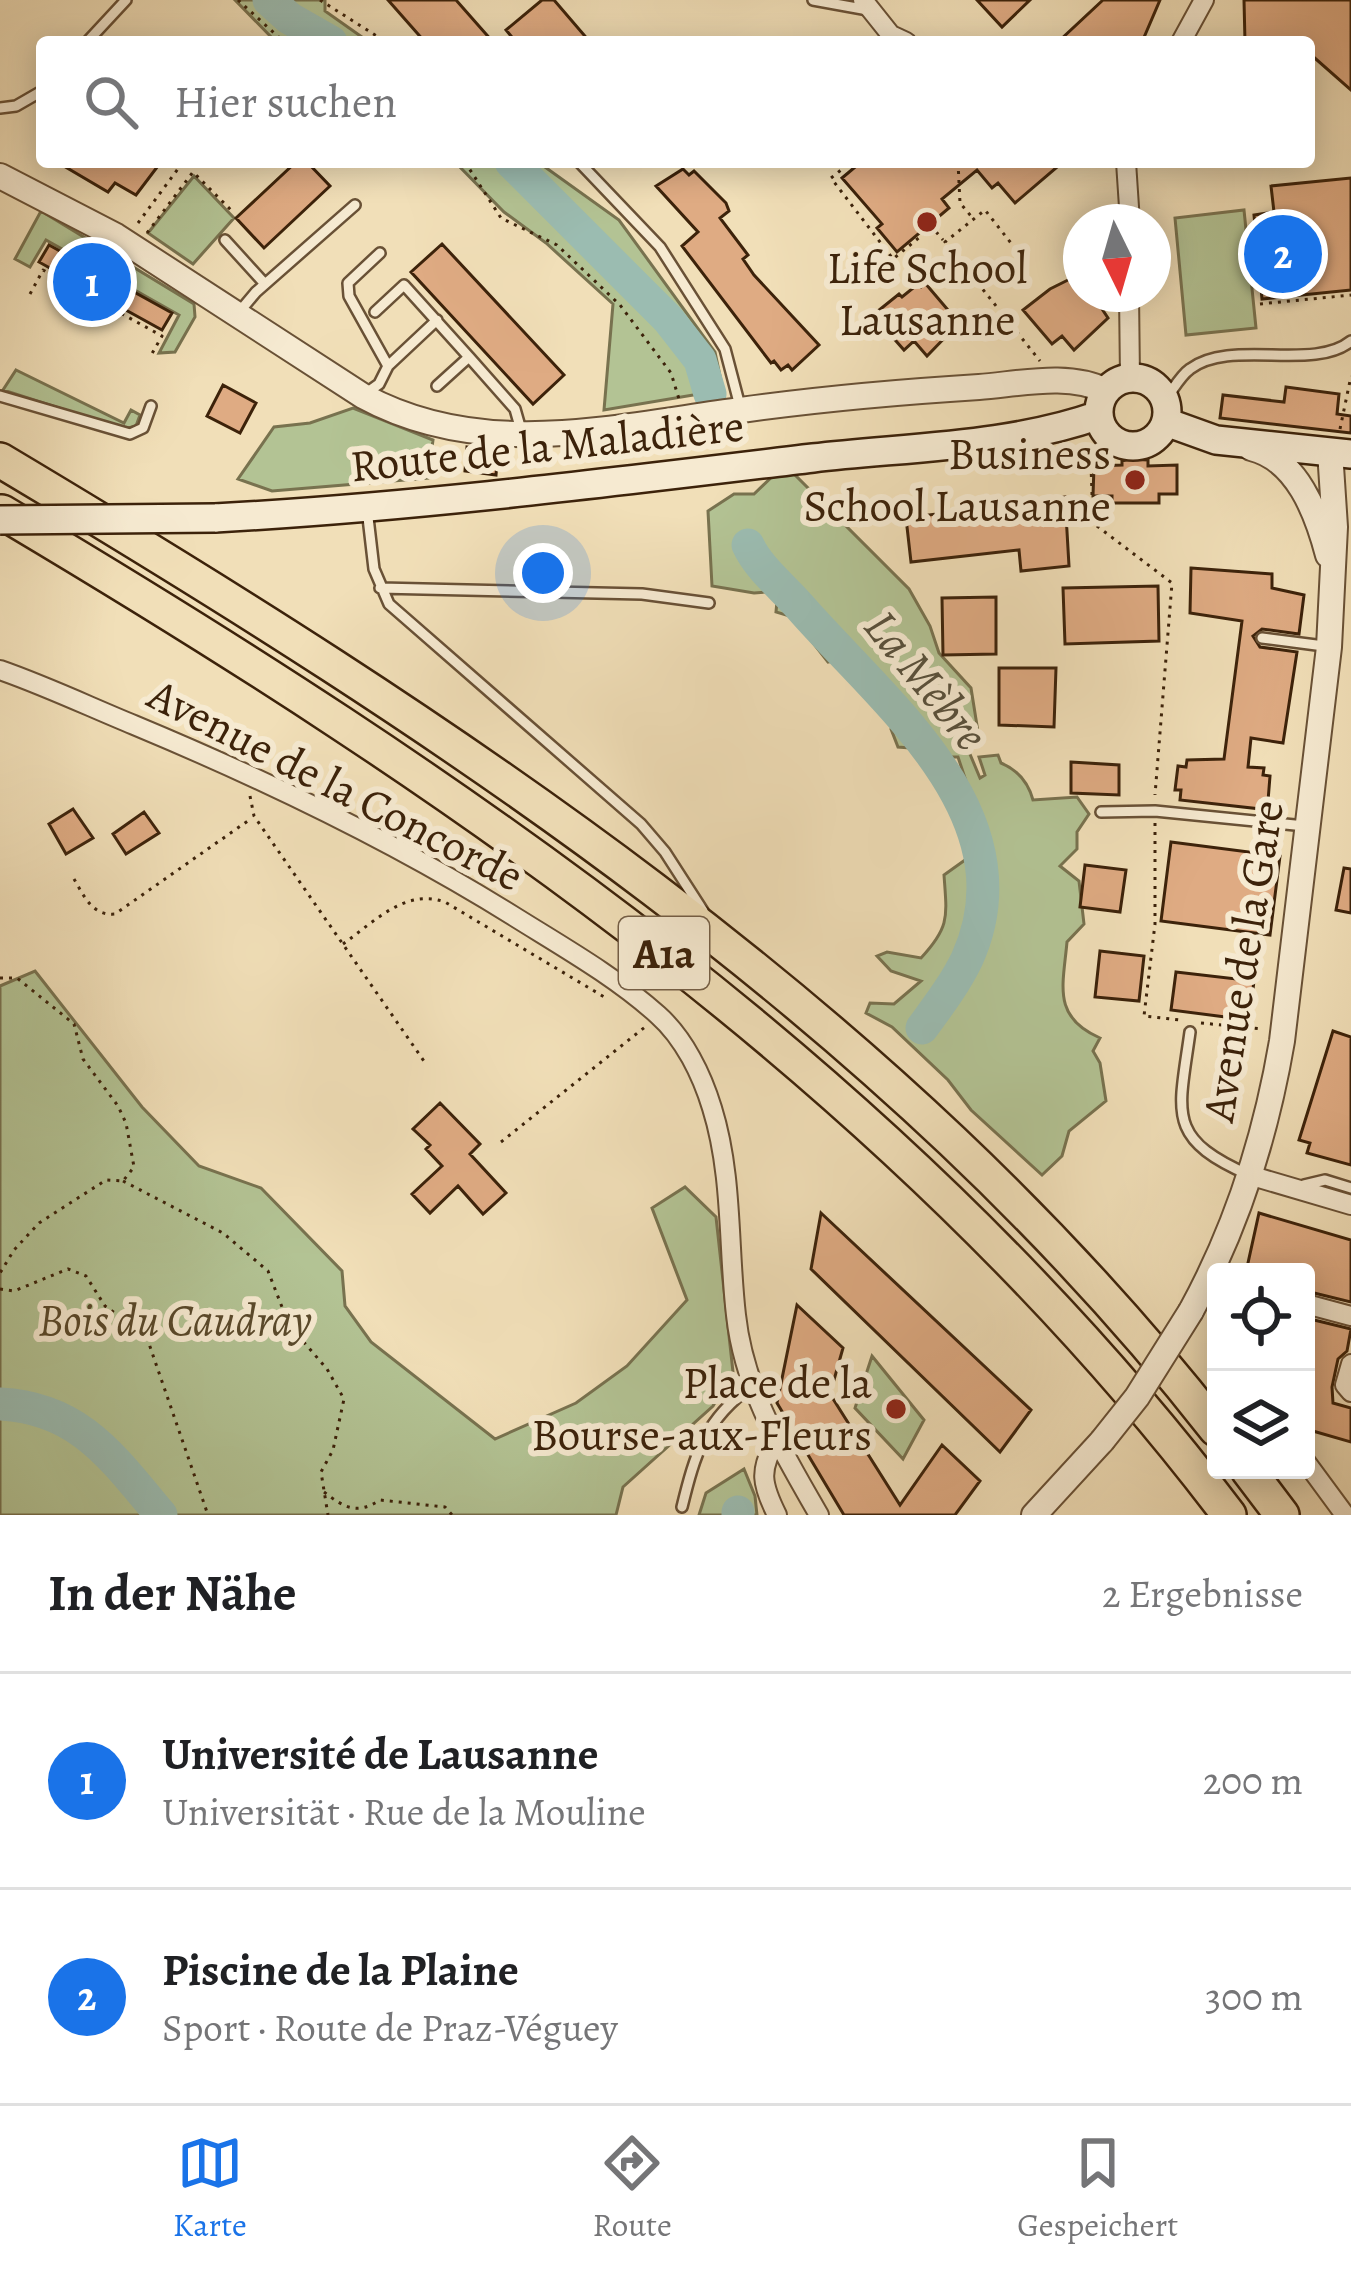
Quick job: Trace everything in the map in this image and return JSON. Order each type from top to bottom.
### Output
[{"type":"highway","name":"A1a","points":[[0,460],[252,613],[440,736],[724,945],[969,1160],[1094,1287],[1207,1419]]},
{"type":"highway","name":"A1a","points":[[0,511],[234,653],[411,769],[621,919],[754,1025],[877,1131],[999,1250],[1112,1371],[1229,1515]]},
{"type":"highway","points":[[1256,1479],[1282,1515]]},
{"type":"main road","points":[[1166,411],[1154,438],[1129,446],[1107,433],[1112,394],[1148,381],[1166,411],[1216,440],[1340,447]]},
{"type":"main road","name":"Route de la Maladière","points":[[0,520],[215,518],[367,509],[1023,436],[1112,394]]},
{"type":"street","points":[[1184,36],[1204,0]]},
{"type":"street","points":[[866,5],[893,36]]},
{"type":"street","points":[[1126,168],[1129,204]]},
{"type":"street","points":[[0,176],[131,246],[363,396],[427,424],[486,435],[684,418],[893,392],[1056,381],[1077,382],[1112,394],[1127,312]]},
{"type":"street","name":"Avenue de la Gare","points":[[1216,440],[1266,452],[1298,480],[1332,568]]},
{"type":"street","name":"Avenue de la Gare","points":[[1219,1263],[1274,1089],[1283,1031],[1329,647],[1340,447]]},
{"type":"street","name":"Avenue de la Gare","points":[[1335,526],[1351,482]]},
{"type":"street","name":"Avenue de la Concorde","points":[[0,670],[246,774],[356,827],[524,922],[659,1016],[688,1053],[713,1110],[732,1245],[736,1317],[752,1387],[819,1515]]},
{"type":"street","points":[[1249,1175],[1351,1205]]},
{"type":"street","name":"Avenue de la Gare","points":[[1034,1515],[1102,1442],[1137,1396],[1207,1287]]},
{"type":"street","points":[[1315,1306],[1351,1316]]},
{"type":"street","points":[[1351,1364],[1345,1385],[1351,1392]]},
{"type":"street","points":[[777,1440],[768,1453],[762,1486],[777,1515]]},
{"type":"street","points":[[1315,1474],[1346,1515]]},
{"type":"lane","points":[[93,36],[126,0]]},
{"type":"lane","points":[[812,0],[866,5]]},
{"type":"lane","points":[[0,108],[16,106],[36,94]]},
{"type":"lane","points":[[585,168],[660,248],[725,349],[741,410]]},
{"type":"lane","points":[[237,316],[265,284],[355,205]]},
{"type":"lane","points":[[225,240],[265,284]]},
{"type":"lane","points":[[380,253],[348,283],[349,296],[388,366]]},
{"type":"lane","points":[[375,312],[404,285],[515,410],[523,435]]},
{"type":"lane","points":[[363,396],[437,320]]},
{"type":"lane","points":[[1166,411],[1189,370],[1211,358],[1331,351],[1351,341]]},
{"type":"lane","points":[[437,386],[470,357]]},
{"type":"lane","points":[[0,396],[130,434],[143,428],[151,406]]},
{"type":"lane","points":[[367,509],[380,588],[408,625],[641,824],[680,874],[724,945]]},
{"type":"lane","points":[[380,588],[642,594],[709,603]]},
{"type":"lane","points":[[1262,638],[1329,647]]},
{"type":"lane","points":[[1101,812],[1155,811],[1308,826]]},
{"type":"lane","points":[[1190,1032],[1182,1110],[1188,1135],[1207,1156],[1249,1175]]},
{"type":"lane","points":[[1292,1188],[1325,1180],[1351,1188]]},
{"type":"lane","points":[[682,1508],[693,1463],[723,1406],[752,1387]]},
{"type":"path","points":[[238,0],[277,36]]},
{"type":"path","points":[[319,0],[376,36]]},
{"type":"path","points":[[131,246],[179,168]]},
{"type":"path","points":[[468,168],[501,218],[557,245],[620,305],[671,374],[684,418]]},
{"type":"path","points":[[840,168],[831,178],[893,260],[932,227],[1056,381]]},
{"type":"path","points":[[958,168],[960,203],[973,219]]},
{"type":"path","points":[[131,246],[193,172],[232,211]]},
{"type":"path","points":[[945,242],[985,210],[1018,252],[978,284]]},
{"type":"path","points":[[30,293],[44,270],[162,335],[150,357]]},
{"type":"path","points":[[1260,304],[1351,295]]},
{"type":"path","points":[[1340,447],[1351,376]]},
{"type":"path","points":[[1091,465],[1094,523],[1172,583],[1157,742],[1155,924],[1144,1016],[1283,1031]]},
{"type":"path","points":[[74,879],[94,909],[115,914],[254,816],[426,1064]]},
{"type":"path","points":[[343,944],[394,908],[429,897],[445,902],[609,1000]]},
{"type":"path","points":[[0,978],[17,978],[74,1024],[82,1059],[126,1123],[134,1167],[123,1181]]},
{"type":"path","points":[[501,1142],[652,1023],[639,1017]]},
{"type":"path","points":[[0,1273],[39,1223],[106,1180],[123,1181],[223,1233],[268,1270],[289,1325],[327,1369],[344,1399],[333,1450],[321,1472],[328,1515]]},
{"type":"path","points":[[0,1288],[14,1291],[68,1269],[86,1276],[106,1306],[146,1335],[208,1515]]},
{"type":"path","points":[[322,1491],[349,1511],[366,1511],[380,1500],[445,1507],[452,1515]]},
{"type":"green space","points":[[235,0],[325,0],[325,11],[360,36],[270,36]]},
{"type":"green space","points":[[461,168],[546,168],[619,220],[715,352],[723,390],[604,410],[613,304],[504,212]]},
{"type":"green space","points":[[194,176],[234,218],[193,264],[148,233]]},
{"type":"green space","points":[[1244,210],[1256,328],[1186,335],[1175,218]]},
{"type":"green space","points":[[41,211],[194,304],[195,317],[175,352],[159,353],[179,315],[46,240],[30,267],[15,259]]},
{"type":"green space","points":[[16,370],[124,423],[131,410],[140,415],[136,426],[124,429],[3,390]]},
{"type":"green space","points":[[353,408],[433,440],[428,478],[272,491],[238,479],[274,427],[310,423]]},
{"type":"green space","points":[[778,471],[793,473],[909,589],[939,653],[971,688],[979,738],[967,747],[980,778],[985,775],[979,757],[998,755],[1001,763],[1022,777],[1033,800],[1077,797],[1089,814],[1077,832],[1077,849],[1060,866],[1079,881],[1084,924],[1067,942],[1063,986],[1074,1020],[1100,1038],[1093,1051],[1100,1063],[1106,1101],[1069,1131],[1062,1156],[1042,1175],[892,1027],[866,1013],[870,1003],[894,1004],[921,981],[891,971],[877,956],[887,952],[921,958],[937,938],[946,912],[944,875],[979,850],[975,808],[958,757],[931,757],[919,740],[910,748],[898,747],[891,729],[896,718],[873,701],[873,691],[842,659],[828,662],[793,617],[776,612],[778,591],[754,593],[712,586],[708,511],[734,494],[754,494]]},
{"type":"green space","name":"Bois du Caudray","points":[[35,971],[142,1107],[199,1166],[261,1188],[342,1271],[345,1306],[371,1342],[495,1439],[576,1403],[627,1366],[687,1300],[652,1208],[685,1187],[716,1217],[733,1372],[713,1406],[623,1487],[616,1515],[0,1515],[0,986]]},
{"type":"green space","points":[[872,1356],[924,1420],[903,1459],[855,1408]]},
{"type":"green space","points":[[744,1469],[757,1515],[699,1515],[706,1493]]},
{"type":"building","points":[[388,0],[456,0],[488,36],[420,36]]},
{"type":"building","points":[[542,0],[554,0],[585,36],[511,36],[506,30]]},
{"type":"building","points":[[977,0],[1030,0],[1002,27]]},
{"type":"building","points":[[1103,0],[1160,0],[1145,36],[1064,36]]},
{"type":"building","points":[[1244,0],[1351,0],[1351,90],[1315,58],[1315,36],[1245,36]]},
{"type":"building","points":[[67,168],[156,168],[136,195],[115,183],[108,192]]},
{"type":"building","points":[[290,168],[313,168],[330,186],[264,248],[236,218]]},
{"type":"building","points":[[854,168],[1056,168],[1015,203],[998,183],[992,188],[977,170],[942,199],[949,208],[897,252],[877,228],[882,224],[842,178]]},
{"type":"building","points":[[683,169],[689,175],[694,171],[726,203],[729,211],[720,218],[748,255],[743,259],[819,345],[792,370],[771,363],[682,246],[698,232],[656,186]]},
{"type":"building","points":[[1351,178],[1351,290],[1262,299],[1254,215],[1274,212],[1271,186]]},
{"type":"building","points":[[442,244],[564,375],[533,404],[411,272]]},
{"type":"building","points":[[49,245],[172,313],[162,330],[39,262]]},
{"type":"building","points":[[1063,282],[1063,312],[1104,312],[1108,318],[1074,350],[1062,336],[1052,344],[1023,310]]},
{"type":"building","points":[[925,283],[959,323],[927,356],[914,341],[904,350],[873,315],[899,294],[902,297]]},
{"type":"building","points":[[223,385],[256,403],[240,433],[207,416]]},
{"type":"building","points":[[1286,387],[1339,394],[1337,414],[1351,416],[1351,433],[1220,418],[1223,395],[1284,402]]},
{"type":"building","points":[[467,447],[498,450],[496,475],[465,471]]},
{"type":"building","name":"Business School Lausanne","points":[[1129,459],[1148,460],[1148,466],[1177,465],[1177,494],[1159,494],[1159,503],[1112,503],[1112,496],[1093,496],[1094,466],[1122,465]]},
{"type":"building","points":[[1065,497],[1069,566],[1021,571],[1019,550],[911,562],[906,518]]},
{"type":"building","points":[[1191,568],[1272,574],[1272,588],[1304,595],[1299,634],[1262,629],[1253,636],[1260,647],[1297,652],[1283,743],[1251,738],[1248,767],[1264,768],[1263,775],[1270,776],[1268,801],[1262,800],[1261,809],[1180,800],[1181,790],[1175,790],[1178,766],[1186,767],[1187,760],[1224,759],[1242,621],[1190,613]]},
{"type":"building","points":[[1158,586],[1159,641],[1065,644],[1063,588]]},
{"type":"building","points":[[996,597],[996,654],[943,655],[942,598]]},
{"type":"building","points":[[999,668],[1056,668],[1054,727],[999,725]]},
{"type":"building","points":[[1071,762],[1119,765],[1119,795],[1071,793]]},
{"type":"building","points":[[73,809],[93,838],[66,854],[49,824]]},
{"type":"building","points":[[144,812],[159,833],[126,854],[113,834]]},
{"type":"building","points":[[1171,842],[1280,856],[1270,935],[1161,921]]},
{"type":"building","points":[[1085,865],[1126,870],[1120,912],[1080,907]]},
{"type":"building","points":[[1344,868],[1351,869],[1351,913],[1336,910]]},
{"type":"building","points":[[1100,951],[1144,956],[1139,1001],[1095,997]]},
{"type":"building","points":[[1176,972],[1254,981],[1249,1020],[1171,1010]]},
{"type":"building","points":[[1333,1031],[1351,1037],[1351,1165],[1307,1153],[1310,1143],[1299,1140]]},
{"type":"building","points":[[440,1103],[480,1144],[470,1154],[506,1193],[483,1214],[458,1186],[430,1213],[412,1194],[442,1166],[413,1129]]},
{"type":"building","points":[[821,1213],[1031,1410],[1000,1452],[811,1269]]},
{"type":"building","points":[[1259,1213],[1351,1240],[1351,1302],[1315,1293],[1315,1263],[1248,1263]]},
{"type":"building","points":[[797,1305],[843,1348],[830,1394],[900,1505],[942,1445],[980,1481],[955,1515],[844,1515],[777,1403]]},
{"type":"building","points":[[1315,1320],[1351,1329],[1332,1387],[1333,1403],[1351,1408],[1351,1442],[1315,1432]]},
{"type":"waterway","name":"La Mèbre","points":[[269,0],[320,36]]},
{"type":"waterway","name":"La Mèbre","points":[[517,168],[668,319],[700,360],[710,394]]},
{"type":"waterway","name":"La Mèbre","points":[[748,545],[765,570],[907,723],[965,810],[980,857],[982,907],[967,959],[922,1028]]},
{"type":"waterway","name":"La Mèbre","points":[[0,1404],[52,1415],[73,1426],[110,1456],[161,1515]]},
{"type":"place","name":"Life School Lausanne","points":[[927,222]]},
{"type":"place","name":"Piscine de la Plaine","points":[[1283,254]]},
{"type":"place","name":"Université de Lausanne","points":[[92,282]]},
{"type":"place","name":"Business School Lausanne","points":[[1135,480]]},
{"type":"place","name":"Place de la Bourse-aux-Fleurs","points":[[896,1409]]}]
